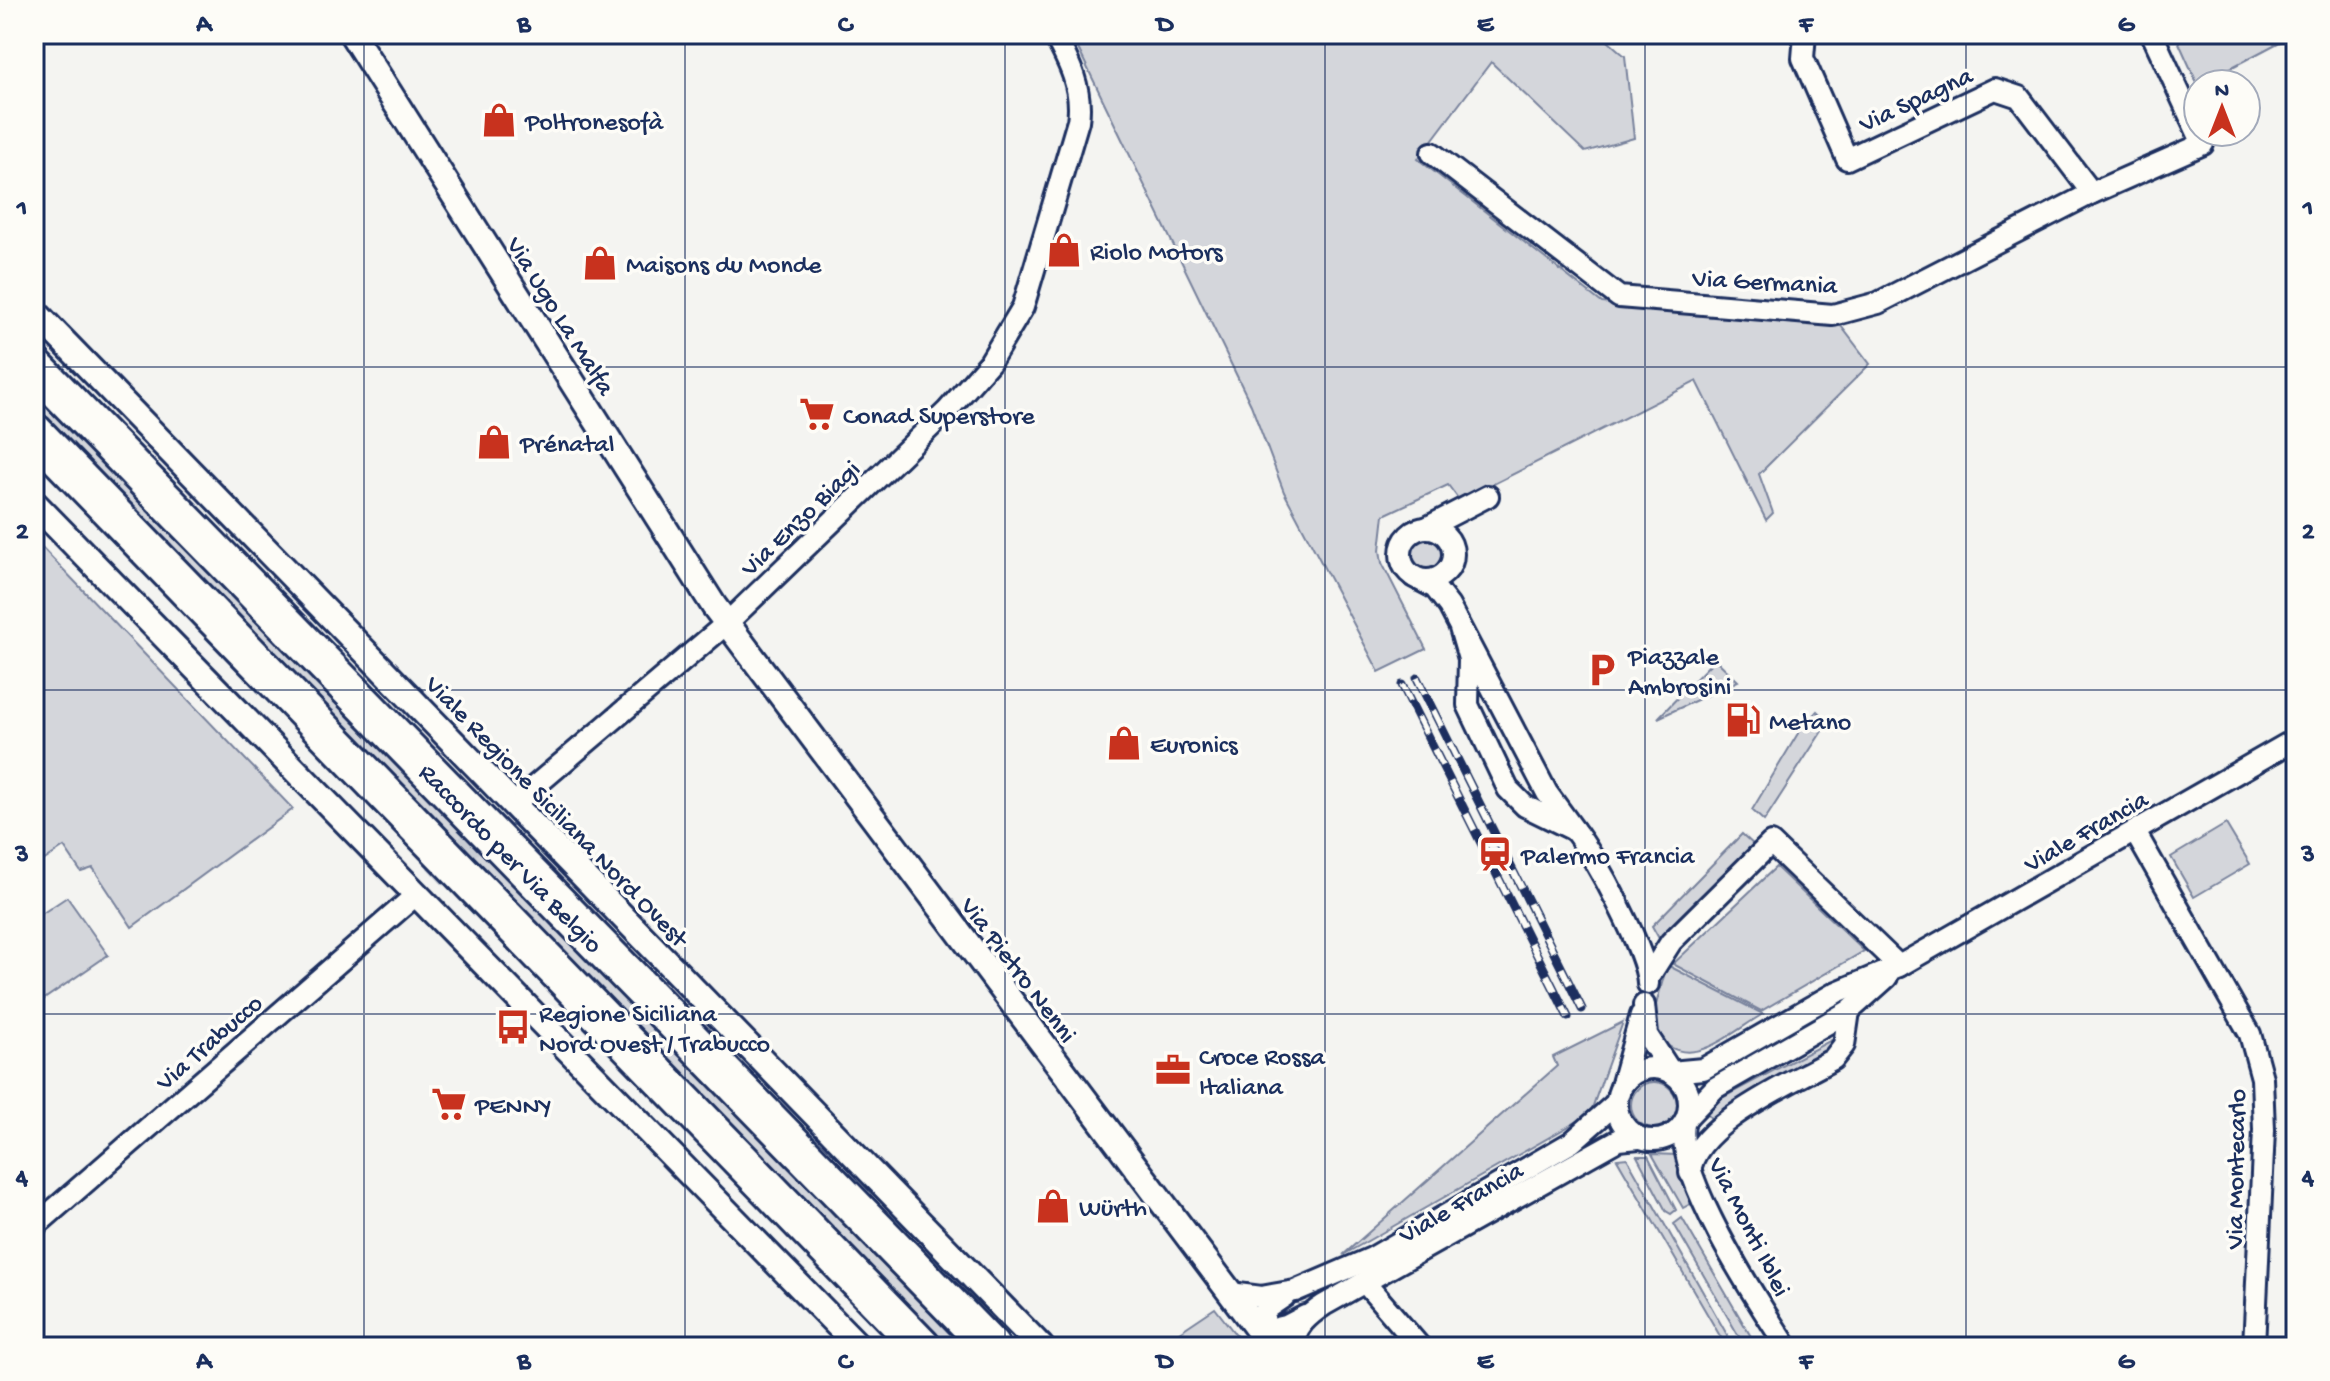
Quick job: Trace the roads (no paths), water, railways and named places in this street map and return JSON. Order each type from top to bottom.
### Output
[{"type":"highway","name":"Raccordo per Via Belgio","points":[[34,366],[991,1347]]},
{"type":"highway","name":"Raccordo per Via Belgio","points":[[34,432],[922,1347]]},
{"type":"street","name":"Via Ugo La Malfa","points":[[352,34],[726,624]]},
{"type":"street","name":"Via Enzo Biagi","points":[[508,810],[726,624],[947,411],[990,362],[1023,307],[1080,107],[1069,62],[1054,34]]},
{"type":"street","name":"Via Spagna","points":[[1805,34],[1803,58],[1847,159],[1995,89],[2019,97],[2092,193]]},
{"type":"street","name":"Via Germania","points":[[1432,153],[1619,297],[1833,315],[1878,303],[2092,193],[2203,144],[2152,34]]},
{"type":"street","name":"Viale Regione Siciliana Nord Ovest","points":[[34,311],[508,810],[1041,1347]]},
{"type":"street","points":[[1488,496],[1410,533],[1401,547],[1403,564],[1414,577],[1435,588],[1449,606],[1547,793],[1593,858],[1641,954],[1648,978]]},
{"type":"street","points":[[34,503],[859,1347]]},
{"type":"street","points":[[1449,606],[1446,591],[1453,550],[1447,537],[1450,522],[1465,507]]},
{"type":"street","points":[[1426,528],[1447,537]]},
{"type":"street","points":[[1414,577],[1439,577],[1451,565]]},
{"type":"street","name":"Via Pietro Nenni","points":[[726,624],[1265,1339]]},
{"type":"street","points":[[1460,628],[1469,659],[1468,705],[1508,789],[1525,806],[1574,830]]},
{"type":"street","name":"Viale Francia","points":[[1671,1072],[1703,1069],[1837,992],[1899,966],[2296,739]]},
{"type":"street","name":"Via Montecarlo","points":[[2135,832],[2250,1034],[2262,1078],[2264,1130],[2254,1347]]},
{"type":"street","points":[[1644,1005],[1647,1035],[1687,1091],[1686,1121],[1659,1140],[1639,1138],[1625,1127],[1618,1095],[1644,1005],[1648,978],[1671,942],[1771,843],[1899,966]]},
{"type":"street","points":[[417,894],[435,877]]},
{"type":"street","name":"Via Trabucco","points":[[34,1227],[417,894]]},
{"type":"street","name":"Viale Francia","points":[[1686,1121],[1715,1088],[1849,1011],[1899,966]]},
{"type":"street","points":[[1690,1173],[1693,1158],[1715,1127],[1833,1059],[1844,1045],[1849,1011]]},
{"type":"street","points":[[1618,1095],[1642,1069],[1671,1072]]},
{"type":"street","name":"Viale Francia","points":[[1265,1339],[1266,1309],[1295,1291],[1372,1258],[1541,1160],[1588,1131],[1618,1095]]},
{"type":"street","name":"Via Monti Iblei","points":[[1686,1121],[1684,1148],[1690,1173],[1787,1347]]},
{"type":"street","name":"Viale Francia","points":[[1265,1339],[1609,1145],[1625,1138],[1639,1138]]},
{"type":"street","points":[[1366,1284],[1420,1347]]},
{"type":"street","name":"Viale Francia","points":[[1230,1293],[1261,1297],[1295,1291]]},
{"type":"street","points":[[1292,1347],[1297,1329],[1309,1315]]},
{"type":"tunnel","points":[[435,877],[501,816]]},
{"type":"railway","points":[[1417,678],[1582,1009]]},
{"type":"railway","points":[[1402,685],[1568,1017]]},
{"type":"place","name":"Poltronesofà","points":[[499,120]]},
{"type":"place","name":"Riolo Motors","points":[[1064,250]]},
{"type":"place","name":"Maisons du Monde","points":[[600,263]]},
{"type":"place","name":"Conad Superstore","points":[[817,414]]},
{"type":"place","name":"Prénatal","points":[[494,442]]},
{"type":"place","name":"Piazzale Ambrosini","points":[[1602,670]]},
{"type":"place","name":"Metano","points":[[1743,720]]},
{"type":"place","name":"Euronics","points":[[1124,743]]},
{"type":"place","name":"Palermo Francia","points":[[1495,854]]},
{"type":"place","name":"Regione Siciliana Nord Ovest / Trabucco","points":[[513,1027]]},
{"type":"place","name":"Croce Rossa Italiana","points":[[1173,1070]]},
{"type":"place","name":"PENNY","points":[[449,1104]]},
{"type":"place","name":"Würth","points":[[1053,1206]]}]
